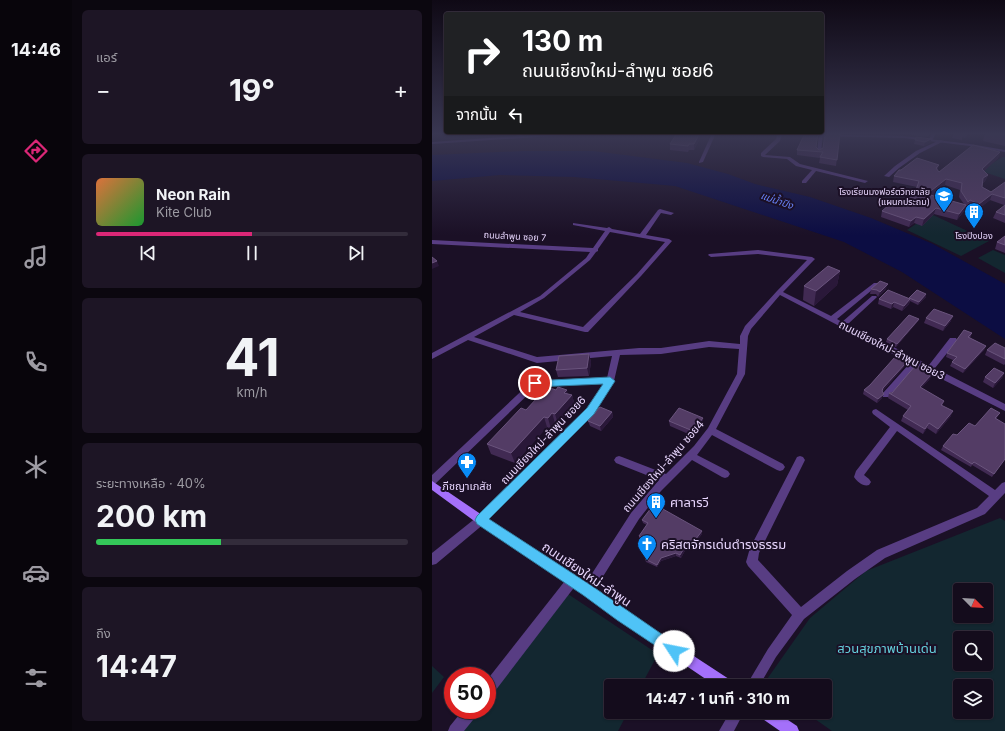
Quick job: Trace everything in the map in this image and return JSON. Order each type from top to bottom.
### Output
[{"type":"main road","name":"ถนนเชียงใหม่-ลำพูน","points":[[432,485],[481,520],[572,581],[588,590],[621,615],[717,679]]},
{"type":"main road","points":[[775,719],[792,731]]},
{"type":"street","points":[[808,167],[865,181]]},
{"type":"street","points":[[887,176],[896,167]]},
{"type":"street","points":[[804,182],[815,169]]},
{"type":"street","points":[[642,236],[660,211],[671,213]]},
{"type":"street","points":[[515,313],[585,330],[639,275],[669,241],[575,224]]},
{"type":"street","points":[[432,356],[515,313],[542,297],[596,250],[609,230]]},
{"type":"street","name":"ถนนลำพูน ซอย 7","points":[[432,242],[596,250]]},
{"type":"street","name":"ถนนเชียงใหม่-ลำพูน ซอย4","points":[[588,590],[635,516],[712,430],[741,374],[744,336],[748,328],[779,292],[812,259],[758,252],[710,255]]},
{"type":"street","points":[[832,319],[876,284]]},
{"type":"street","name":"ถนนเชียงใหม่-ลำพูน ซอย3","points":[[779,292],[1005,408]]},
{"type":"street","points":[[843,325],[874,297]]},
{"type":"street","points":[[468,337],[537,360],[660,351],[709,344],[743,347]]},
{"type":"street","points":[[930,369],[953,340]]},
{"type":"street","points":[[610,381],[617,353]]},
{"type":"street","points":[[886,395],[915,362]]},
{"type":"street","name":"ถนนเชียงใหม่-ลำพูน ซอย6","points":[[432,481],[535,383],[610,381]]},
{"type":"street","name":"ถนนเชียงใหม่-ลำพูน ซอย6","points":[[432,560],[481,520],[590,411],[610,381]]},
{"type":"street","points":[[876,412],[996,496]]},
{"type":"street","points":[[866,482],[859,477],[859,474],[896,426]]},
{"type":"street","points":[[712,430],[780,467]]},
{"type":"street","points":[[690,455],[725,474]]},
{"type":"street","points":[[619,460],[667,479]]},
{"type":"street","points":[[800,460],[754,552],[752,562],[800,615]]},
{"type":"street","points":[[756,679],[772,653],[800,615],[851,575],[881,554],[981,511],[1005,486]]},
{"type":"street","points":[[496,678],[572,581]]},
{"type":"street","points":[[455,731],[465,719]]},
{"type":"street","points":[[726,731],[733,719]]},
{"type":"green space","points":[[987,167],[1005,167],[1005,179],[981,171]]},
{"type":"green space","points":[[931,214],[989,241],[961,256],[907,230]]},
{"type":"green space","points":[[993,250],[1005,255],[1005,273],[978,258]]},
{"type":"green space","name":"สวนสุขภาพบ้านเด่น","points":[[1000,518],[1005,521],[1005,731],[832,731],[815,719],[832,719],[832,679],[767,679],[810,618],[866,571]]},
{"type":"green space","points":[[565,592],[658,654],[645,679],[604,679],[604,719],[624,719],[618,731],[460,731],[469,719],[496,719],[496,684]]},
{"type":"green space","points":[[432,666],[444,677],[432,693]]},
{"type":"water","name":"แม่น้ำปิง","points":[[432,167],[702,167],[728,174],[755,184],[810,197],[871,218],[933,244],[1005,284],[1005,339],[902,272],[844,242],[675,186],[574,177],[500,175],[432,181]]},
{"type":"building","points":[[905,167],[937,167],[939,172],[945,167],[984,167],[982,169],[988,175],[983,178],[982,187],[991,192],[1005,182],[1005,198],[992,194],[979,204],[970,200],[968,202],[961,191],[962,183],[946,179],[927,194],[966,205],[959,214],[936,208],[924,219],[916,217],[911,221],[882,211],[890,204],[894,205],[900,202],[904,203],[916,190],[919,181],[894,176],[899,170]]},
{"type":"building","points":[[1005,205],[1005,215],[996,212]]},
{"type":"building","points":[[1005,236],[1005,245],[997,242]]},
{"type":"building","points":[[432,257],[437,261],[432,263]]},
{"type":"building","points":[[828,266],[840,271],[816,291],[804,286]]},
{"type":"building","points":[[880,281],[888,284],[880,292],[871,289]]},
{"type":"building","points":[[888,290],[910,299],[904,306],[894,302],[892,304],[879,299]]},
{"type":"building","points":[[917,290],[926,294],[919,302],[909,298]]},
{"type":"building","points":[[934,309],[953,316],[945,326],[926,318]]},
{"type":"building","points":[[909,315],[919,319],[897,344],[887,339]]},
{"type":"building","points":[[964,330],[972,333],[968,337],[986,346],[965,369],[952,362],[957,357],[947,353]]},
{"type":"building","points":[[995,343],[1005,348],[1005,359],[987,350]]},
{"type":"building","points":[[589,354],[587,368],[556,370],[559,356]]},
{"type":"building","points":[[895,357],[906,363],[883,388],[882,391],[884,394],[878,399],[864,390]]},
{"type":"building","points":[[915,366],[932,374],[920,387],[944,401],[941,405],[953,411],[938,429],[929,423],[925,429],[903,416],[911,406],[889,393],[892,393]]},
{"type":"building","points":[[994,368],[1004,373],[995,383],[985,377]]},
{"type":"building","points":[[547,387],[556,390],[558,387],[567,390],[564,393],[572,395],[555,414],[552,413],[548,418],[544,417],[511,453],[487,444],[521,408],[526,410]]},
{"type":"building","points":[[600,407],[612,412],[600,426],[588,421]]},
{"type":"building","points":[[679,408],[703,418],[693,431],[669,421]]},
{"type":"building","points":[[991,408],[1000,413],[995,418],[1005,424],[1005,459],[994,474],[974,462],[972,464],[943,446],[953,434],[957,435],[969,423],[975,426]]},
{"type":"building","points":[[654,504],[702,531],[692,544],[688,542],[680,555],[676,553],[661,558],[657,565],[645,559],[649,554],[645,539],[639,536],[648,523],[642,520]]},
{"type":"place","name":"โรงเรียนมงฟอร์ตวิทยาลัย (แผนกประถม)","points":[[944,213]]},
{"type":"place","name":"โรงปิงปอง","points":[[974,229]]},
{"type":"place","name":"ภีชญาเภสัช","points":[[467,479]]},
{"type":"place","name":"ศาลารวี","points":[[656,519]]},
{"type":"place","name":"คริสตจักรเด่นดำรงธรรม","points":[[647,561]]},
{"type":"route","points":[[535,383],[610,381],[590,411],[566,437],[481,520],[572,581],[588,590],[621,615],[674,651]]}]
